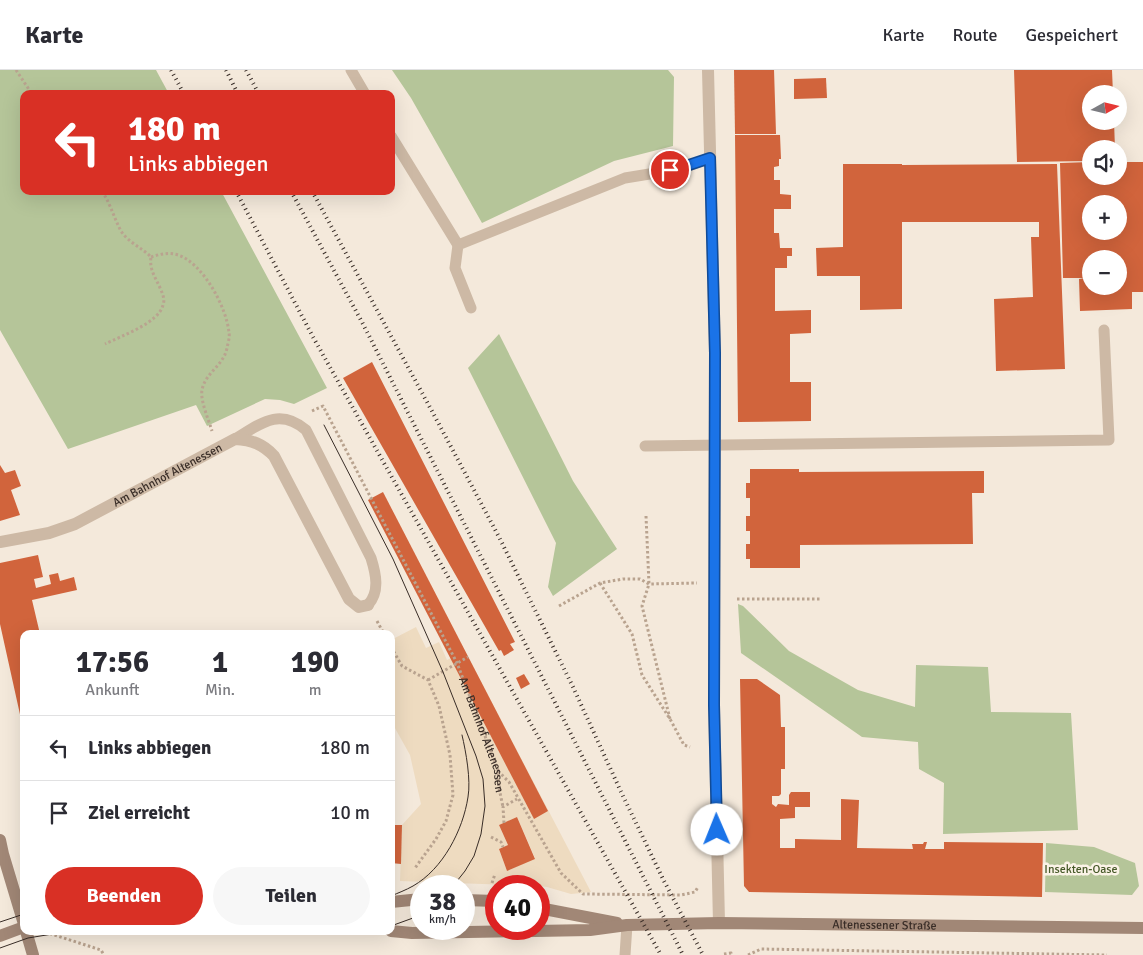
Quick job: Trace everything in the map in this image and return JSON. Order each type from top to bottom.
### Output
[{"type":"main road","points":[[0,840],[5,864],[20,913]]},
{"type":"main road","points":[[395,902],[410,900]]},
{"type":"main road","name":"Altenessener Straße","points":[[550,910],[626,925]]},
{"type":"main road","name":"Altenessener Straße","points":[[395,931],[430,933],[580,931],[626,925],[719,923],[1143,928]]},
{"type":"main road","points":[[0,936],[20,928]]},
{"type":"main road","points":[[27,935],[33,955]]},
{"type":"street","points":[[708,70],[715,353],[714,705],[719,923]]},
{"type":"street","name":"Am Bahnhof Altenessen","points":[[0,542],[49,533],[76,524],[236,439],[251,440],[267,448],[274,456],[349,599],[359,607],[368,605]]},
{"type":"lane","points":[[351,70],[364,90]]},
{"type":"lane","points":[[395,143],[458,245],[455,268],[471,308]]},
{"type":"lane","points":[[458,245],[625,178],[680,168],[710,158]]},
{"type":"lane","points":[[645,446],[1109,440],[1104,330]]},
{"type":"lane","points":[[236,439],[270,419],[286,419],[298,423],[306,430],[371,558],[376,572],[376,586],[373,599],[368,605]]},
{"type":"lane","points":[[625,955],[626,925]]},
{"type":"path","points":[[16,70],[29,90]]},
{"type":"path","points":[[105,195],[111,205],[121,232],[151,257]]},
{"type":"path","points":[[151,257],[165,253],[178,255],[195,266],[211,286],[222,308],[230,333],[227,351],[205,380],[201,392],[212,431]]},
{"type":"path","points":[[105,344],[151,321],[163,306],[164,298],[153,274],[150,264],[151,257]]},
{"type":"path","points":[[646,516],[648,584],[642,606],[670,719]]},
{"type":"path","points":[[559,606],[600,583],[623,579],[640,579],[648,584],[715,582]]},
{"type":"path","points":[[600,583],[632,634],[642,675],[684,745],[690,747]]},
{"type":"path","points":[[737,599],[820,599]]},
{"type":"path","name":"Am Bahnhof Altenessen","points":[[444,640],[457,664],[498,770],[504,823]]},
{"type":"path","points":[[395,655],[402,666],[428,680],[439,706],[450,755],[453,795],[446,821],[436,839],[415,868]]},
{"type":"path","points":[[428,680],[468,657]]},
{"type":"path","points":[[498,770],[509,782],[561,873],[583,894],[681,895],[695,892],[700,878],[718,880]]},
{"type":"path","points":[[503,807],[518,799]]},
{"type":"path","points":[[491,837],[501,842],[503,847]]},
{"type":"path","points":[[54,935],[101,950],[104,955]]},
{"type":"path","points":[[748,955],[761,950],[1107,955]]},
{"type":"path","points":[[724,954],[731,953],[731,955]]},
{"type":"green space","points":[[0,70],[156,70],[167,90],[20,90],[20,195],[223,195],[327,388],[294,404],[280,400],[265,399],[207,426],[196,405],[68,449],[0,330]]},
{"type":"green space","points":[[392,70],[668,70],[674,77],[673,146],[614,161],[482,223],[411,98]]},
{"type":"green space","points":[[499,334],[573,481],[617,549],[553,596],[548,587],[556,543],[468,368]]},
{"type":"green space","points":[[738,604],[743,606],[789,651],[858,690],[915,707],[916,665],[988,667],[991,712],[1071,713],[1078,830],[943,834],[944,783],[919,769],[918,742],[862,737],[741,653]]},
{"type":"green space","name":"Insekten-Oase","points":[[1046,843],[1094,847],[1135,863],[1139,886],[1132,895],[1045,892]]},
{"type":"shaded area","points":[[416,627],[426,648],[439,642],[447,660],[465,651],[591,892],[571,894],[550,888],[550,875],[485,875],[485,884],[475,884],[475,875],[410,875],[410,881],[400,881],[402,825],[421,804],[410,755],[395,728],[395,638]],"holes":[[[517,817],[535,858],[507,871],[499,849],[508,845],[499,825]]]},
{"type":"building","points":[[734,70],[774,70],[776,134],[735,134]]},
{"type":"building","points":[[1014,70],[1112,70],[1113,85],[1082,85],[1082,130],[1114,130],[1115,140],[1082,140],[1082,161],[1017,162]]},
{"type":"building","points":[[826,78],[827,98],[794,99],[794,79]]},
{"type":"building","points":[[735,135],[780,135],[781,159],[779,159],[779,166],[774,167],[774,180],[780,180],[780,194],[791,195],[791,209],[774,209],[774,233],[779,233],[780,248],[792,248],[792,256],[787,256],[787,268],[775,268],[775,311],[811,310],[811,333],[790,334],[790,382],[811,382],[811,421],[738,422]]},
{"type":"building","points":[[1082,162],[1082,185],[1127,185],[1127,162],[1143,162],[1143,292],[1132,292],[1132,309],[1080,311],[1079,279],[1082,278],[1082,295],[1127,295],[1127,250],[1082,250],[1082,278],[1063,278],[1060,163]]},
{"type":"building","points":[[843,164],[1057,164],[1065,369],[996,371],[994,299],[1033,297],[1031,237],[1039,237],[1039,222],[902,222],[902,309],[860,310],[860,276],[817,276],[816,248],[843,247]]},
{"type":"building","points":[[372,362],[515,642],[510,644],[514,650],[504,656],[501,650],[499,651],[343,378]]},
{"type":"building","points":[[0,465],[5,473],[15,470],[21,486],[11,490],[20,515],[0,521]]},
{"type":"building","points":[[750,469],[799,469],[799,472],[984,471],[984,493],[972,493],[973,544],[800,545],[800,568],[750,568],[750,559],[746,559],[746,544],[750,544],[750,531],[746,531],[746,516],[750,516],[750,498],[746,498],[746,483],[750,483]]},
{"type":"building","points":[[383,492],[548,811],[534,819],[368,500]]},
{"type":"building","points":[[38,555],[43,577],[34,579],[36,588],[51,584],[49,575],[58,573],[60,581],[74,577],[77,590],[32,600],[39,630],[20,630],[20,714],[0,624],[0,563]]},
{"type":"building","points":[[524,674],[530,684],[521,689],[516,678]]},
{"type":"building","points":[[740,679],[757,679],[780,695],[781,727],[785,727],[785,769],[781,769],[781,794],[779,796],[772,796],[772,804],[776,807],[778,804],[789,805],[789,795],[791,792],[810,792],[810,807],[795,807],[795,818],[780,819],[780,848],[795,848],[795,839],[841,840],[841,799],[859,800],[857,848],[913,849],[912,844],[923,844],[924,842],[927,842],[925,849],[944,849],[944,842],[1043,843],[1042,897],[749,892],[744,886]]},
{"type":"building","points":[[517,817],[535,859],[507,871],[499,849],[508,845],[499,825]]},
{"type":"building","points":[[395,825],[402,825],[401,864],[395,863]]},
{"type":"tram line","points":[[324,425],[393,559],[443,672],[476,756],[483,779],[485,806],[481,834],[474,856],[462,875]]},
{"type":"tram line","points":[[395,894],[413,886],[434,870],[450,848],[462,822],[469,790],[468,766],[462,735]]},
{"type":"tram line","points":[[0,922],[20,915]]},
{"type":"tram line","points":[[395,925],[410,919]]},
{"type":"tram line","points":[[0,948],[28,938],[46,935]]},
{"type":"railway","points":[[171,70],[182,90]]},
{"type":"railway","points":[[226,70],[236,90]]},
{"type":"railway","points":[[246,70],[257,90]]},
{"type":"railway","points":[[238,195],[313,337],[661,955]]},
{"type":"railway","points":[[293,195],[363,324],[683,955]]},
{"type":"railway","points":[[314,195],[499,537],[573,687],[664,881],[703,955]]},
{"type":"route","points":[[670,170],[710,158],[715,353],[714,705],[717,830]]}]
